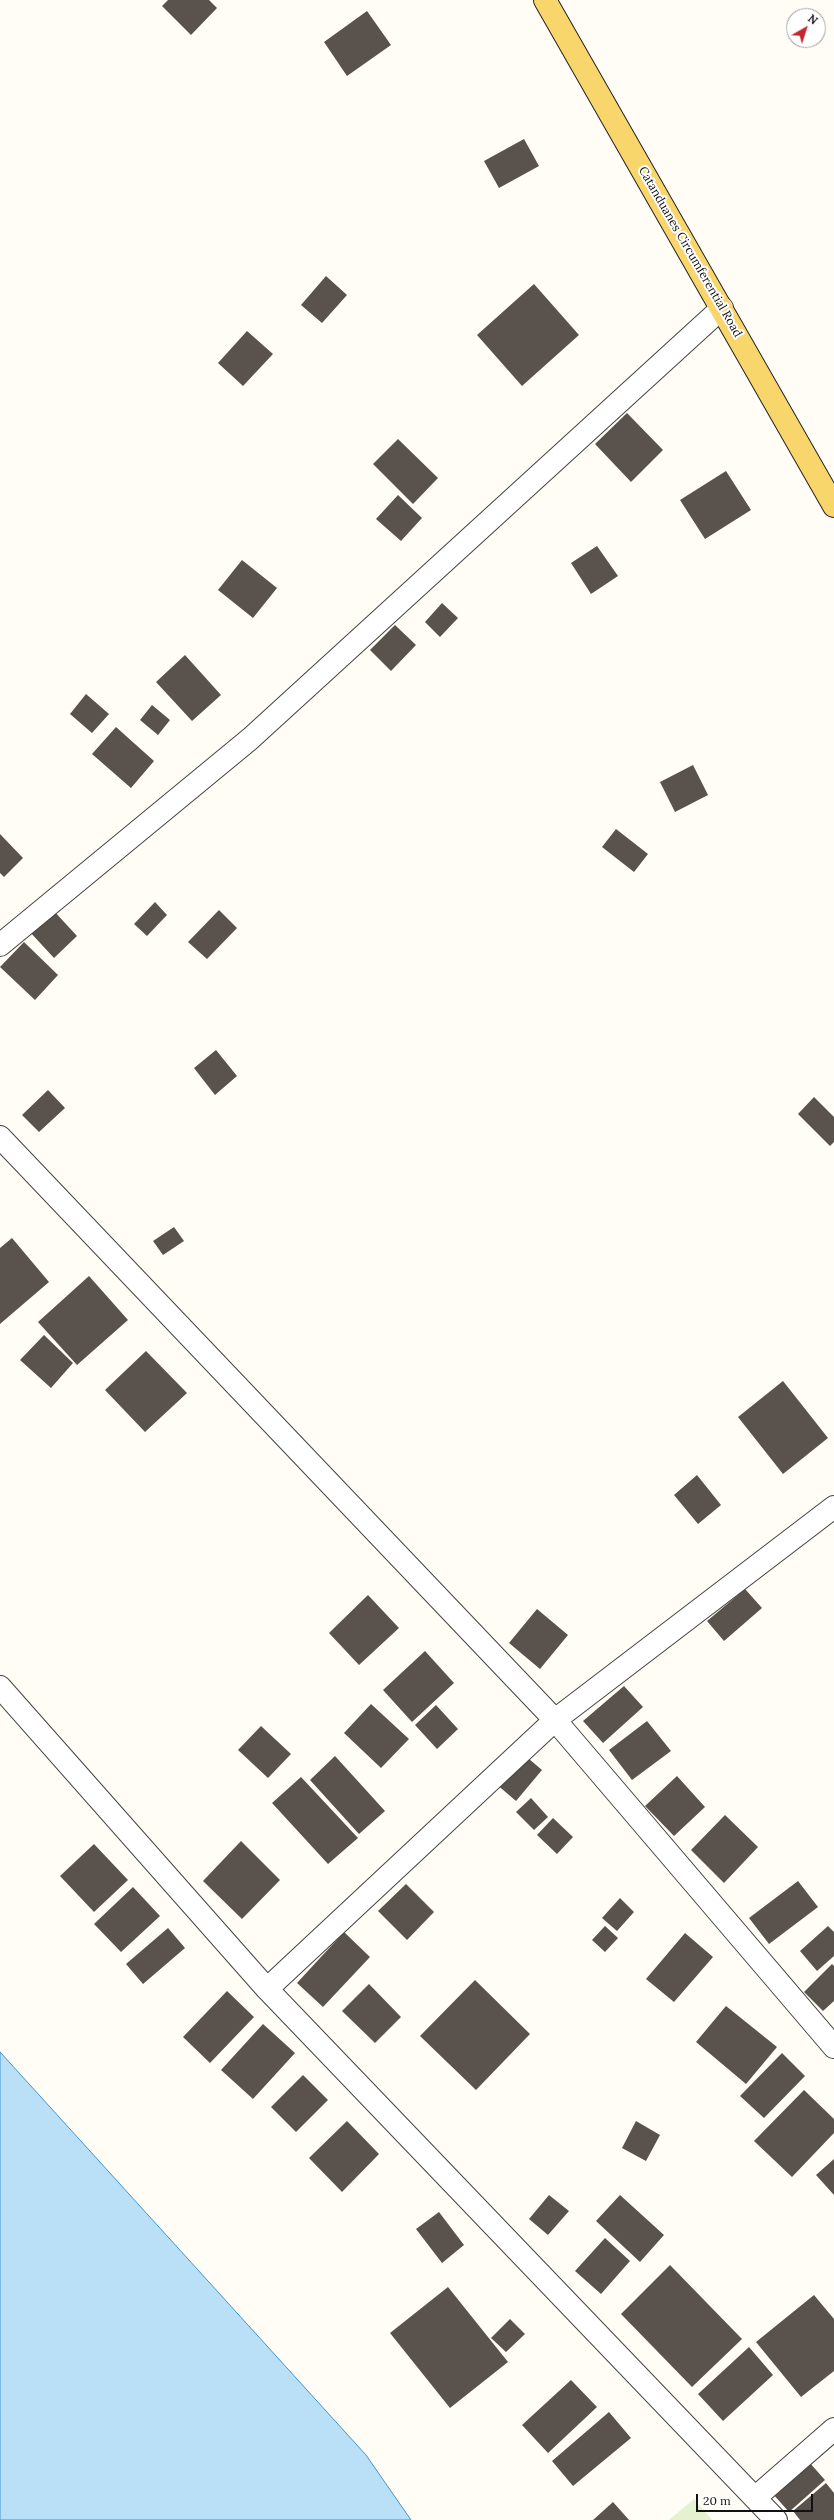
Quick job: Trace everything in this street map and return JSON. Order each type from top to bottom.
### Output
[{"type":"main road","name":"Catanduanes Circumferential Road","points":[[545,0],[834,506]]},
{"type":"street","points":[[0,945],[250,740],[722,308]]},
{"type":"street","points":[[0,1137],[555,1720],[834,2047]]},
{"type":"street","points":[[267,1989],[555,1720],[834,1507]]},
{"type":"street","points":[[0,1687],[267,1989],[756,2497],[776,2520]]},
{"type":"street","points":[[756,2497],[834,2429]]},
{"type":"green space","points":[[694,2499],[712,2520],[669,2520]]},
{"type":"water","points":[[0,2052],[366,2455],[411,2520],[0,2520]]},
{"type":"building","points":[[168,0],[209,0],[217,8],[191,35],[162,6]]},
{"type":"building","points":[[367,11],[391,45],[347,76],[324,42]]},
{"type":"building","points":[[524,139],[539,166],[499,188],[484,161]]},
{"type":"building","points":[[326,276],[347,295],[322,323],[301,305]]},
{"type":"building","points":[[534,284],[579,335],[522,386],[477,335]]},
{"type":"building","points":[[247,331],[273,354],[243,386],[218,363]]},
{"type":"building","points":[[627,413],[663,450],[631,482],[595,444]]},
{"type":"building","points":[[398,439],[438,478],[413,504],[373,464]]},
{"type":"building","points":[[726,471],[751,510],[705,539],[680,500]]},
{"type":"building","points":[[398,495],[422,518],[401,541],[376,519]]},
{"type":"building","points":[[597,546],[618,576],[591,594],[571,563]]},
{"type":"building","points":[[242,560],[277,588],[253,618],[218,590]]},
{"type":"building","points":[[442,603],[458,618],[440,637],[425,622]]},
{"type":"building","points":[[395,625],[416,645],[391,671],[370,650]]},
{"type":"building","points":[[185,655],[221,695],[192,721],[156,682]]},
{"type":"building","points":[[86,694],[109,714],[92,733],[70,714]]},
{"type":"building","points":[[152,705],[170,720],[158,735],[140,720]]},
{"type":"building","points":[[116,727],[154,761],[131,788],[92,754]]},
{"type":"building","points":[[693,765],[708,795],[675,812],[660,782]]},
{"type":"building","points":[[616,829],[648,854],[634,872],[602,847]]},
{"type":"building","points":[[0,834],[23,858],[4,877],[0,873]]},
{"type":"building","points":[[155,902],[167,915],[147,936],[134,924]]},
{"type":"building","points":[[53,910],[77,936],[54,958],[29,931]]},
{"type":"building","points":[[219,910],[237,928],[207,959],[188,942]]},
{"type":"building","points":[[24,942],[58,975],[35,1000],[0,967]]},
{"type":"building","points":[[216,1050],[237,1076],[215,1095],[194,1068]]},
{"type":"building","points":[[48,1090],[65,1108],[39,1132],[22,1115]]},
{"type":"building","points":[[814,1097],[834,1117],[834,1142],[830,1146],[798,1114]]},
{"type":"building","points":[[174,1227],[184,1241],[163,1255],[153,1241]]},
{"type":"building","points":[[12,1238],[49,1282],[0,1324],[0,1248]]},
{"type":"building","points":[[89,1276],[128,1320],[77,1365],[38,1322]]},
{"type":"building","points":[[44,1335],[73,1363],[51,1388],[20,1360]]},
{"type":"building","points":[[146,1351],[187,1393],[145,1432],[105,1390]]},
{"type":"building","points":[[783,1381],[828,1438],[783,1474],[738,1417]]},
{"type":"building","points":[[697,1475],[721,1505],[698,1524],[674,1495]]},
{"type":"building","points":[[745,1589],[762,1608],[724,1641],[707,1621]]},
{"type":"building","points":[[368,1595],[399,1628],[359,1665],[329,1633]]},
{"type":"building","points":[[537,1609],[568,1635],[540,1669],[509,1643]]},
{"type":"building","points":[[425,1651],[454,1683],[412,1722],[383,1690]]},
{"type":"building","points":[[624,1686],[643,1707],[603,1743],[583,1721]]},
{"type":"building","points":[[371,1704],[409,1739],[381,1768],[344,1733]]},
{"type":"building","points":[[436,1705],[458,1729],[437,1749],[415,1725]]},
{"type":"building","points":[[647,1721],[671,1751],[632,1780],[609,1750]]},
{"type":"building","points":[[261,1726],[291,1754],[268,1778],[238,1750]]},
{"type":"building","points":[[522,1753],[542,1770],[516,1801],[495,1783]]},
{"type":"building","points":[[335,1756],[385,1811],[359,1834],[310,1780]]},
{"type":"building","points":[[677,1776],[705,1807],[674,1836],[645,1806]]},
{"type":"building","points":[[301,1777],[358,1838],[328,1864],[272,1803]]},
{"type":"building","points":[[531,1798],[548,1817],[534,1830],[516,1812]]},
{"type":"building","points":[[725,1815],[758,1847],[724,1883],[691,1850]]},
{"type":"building","points":[[553,1818],[573,1837],[557,1854],[537,1835]]},
{"type":"building","points":[[241,1841],[280,1880],[242,1919],[203,1881]]},
{"type":"building","points":[[94,1844],[128,1880],[94,1912],[60,1876]]},
{"type":"building","points":[[798,1881],[818,1907],[769,1944],[749,1918]]},
{"type":"building","points":[[406,1884],[434,1912],[407,1940],[378,1911]]},
{"type":"building","points":[[133,1887],[160,1916],[121,1952],[94,1924]]},
{"type":"building","points":[[620,1898],[634,1912],[617,1931],[602,1918]]},
{"type":"building","points":[[605,1926],[618,1938],[605,1952],[592,1940]]},
{"type":"building","points":[[828,1926],[834,1932],[834,1956],[817,1971],[800,1951]]},
{"type":"building","points":[[168,1928],[185,1948],[143,1984],[126,1964]]},
{"type":"building","points":[[344,1932],[370,1957],[323,2007],[297,1983]]},
{"type":"building","points":[[685,1933],[713,1957],[674,2002],[646,1979]]},
{"type":"building","points":[[832,1964],[834,1966],[834,2001],[823,2011],[804,1992]]},
{"type":"building","points":[[475,1980],[530,2034],[476,2090],[420,2036]]},
{"type":"building","points":[[369,1984],[401,2017],[375,2043],[342,2011]]},
{"type":"building","points":[[227,1991],[254,2017],[210,2063],[183,2037]]},
{"type":"building","points":[[726,2006],[777,2047],[746,2084],[696,2042]]},
{"type":"building","points":[[263,2024],[295,2053],[253,2099],[221,2070]]},
{"type":"building","points":[[782,2053],[805,2076],[764,2118],[740,2096]]},
{"type":"building","points":[[303,2075],[328,2100],[296,2132],[271,2107]]},
{"type":"building","points":[[804,2090],[834,2119],[834,2133],[792,2177],[754,2141]]},
{"type":"building","points":[[347,2121],[379,2154],[342,2192],[309,2158]]},
{"type":"building","points":[[636,2121],[660,2135],[646,2161],[622,2148]]},
{"type":"building","points":[[834,2159],[834,2195],[816,2175]]},
{"type":"building","points":[[549,2195],[569,2211],[548,2235],[529,2219]]},
{"type":"building","points":[[620,2195],[664,2235],[640,2262],[596,2221]]},
{"type":"building","points":[[439,2212],[464,2245],[442,2263],[416,2229]]},
{"type":"building","points":[[605,2238],[630,2261],[601,2294],[575,2271]]},
{"type":"building","points":[[670,2265],[742,2339],[692,2387],[621,2314]]},
{"type":"building","points":[[448,2287],[508,2362],[450,2408],[390,2333]]},
{"type":"building","points":[[814,2295],[834,2319],[834,2371],[801,2397],[756,2342]]},
{"type":"building","points":[[510,2319],[525,2334],[506,2352],[491,2338]]},
{"type":"building","points":[[749,2347],[773,2375],[723,2421],[698,2394]]},
{"type":"building","points":[[571,2380],[597,2407],[548,2453],[522,2425]]},
{"type":"building","points":[[609,2412],[631,2438],[573,2486],[552,2461]]},
{"type":"building","points":[[809,2462],[825,2480],[789,2512],[773,2494]]},
{"type":"building","points":[[826,2483],[834,2493],[834,2520],[800,2520],[793,2511]]},
{"type":"building","points":[[613,2502],[629,2520],[593,2520]]}]
